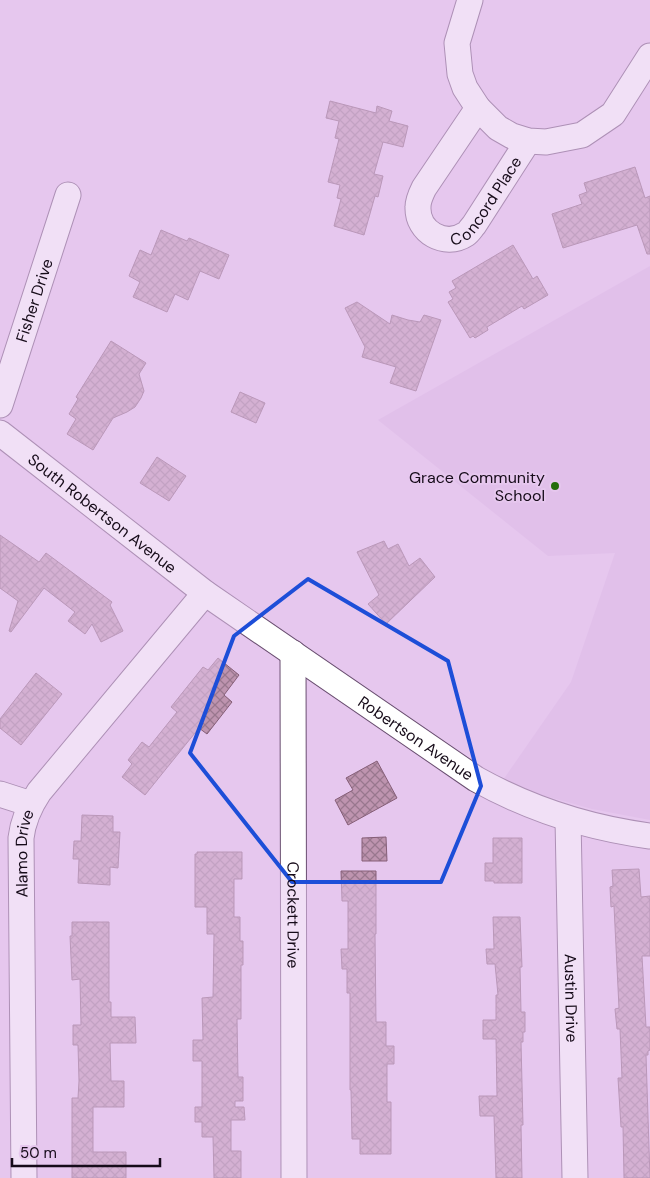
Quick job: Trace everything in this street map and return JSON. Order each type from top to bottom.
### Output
[{"type":"street","name":"Concord Place","points":[[470,0],[457,43],[460,74],[465,88],[478,108],[498,128],[512,136],[528,141],[546,142],[582,135],[613,114],[650,56]]},
{"type":"street","name":"Concord Place","points":[[478,108],[424,188],[419,200],[420,220],[425,230],[433,236],[444,239],[466,234],[474,225],[528,141]]},
{"type":"street","name":"Fisher Drive","points":[[0,405],[68,195]]},
{"type":"street","name":"South Robertson Avenue","points":[[0,433],[205,593]]},
{"type":"street","name":"Robertson Avenue","points":[[205,593],[476,779],[511,797],[568,819],[650,836]]},
{"type":"street","name":"Alamo Drive","points":[[24,1178],[21,838],[24,821],[30,804],[205,593]]},
{"type":"street","name":"Crockett Drive","points":[[293,653],[294,1178]]},
{"type":"street","points":[[0,794],[30,804]]},
{"type":"street","name":"Austin Drive","points":[[568,819],[575,1178]]},
{"type":"highlighted area","points":[[308,579],[448,661],[481,786],[441,882],[292,882],[190,753],[234,636]]},
{"type":"shaded area","name":"Grace Community School","points":[[650,266],[650,820],[592,809],[531,792],[503,780],[571,682],[615,553],[548,556],[378,420]]},
{"type":"building","points":[[330,101],[376,113],[377,106],[392,111],[389,121],[408,126],[403,147],[383,142],[374,174],[383,176],[378,197],[375,196],[364,235],[334,226],[341,199],[337,198],[340,185],[328,182],[339,139],[335,138],[339,121],[326,118]]},
{"type":"building","points":[[635,167],[645,198],[650,196],[650,254],[647,254],[637,225],[563,248],[552,214],[582,204],[579,195],[587,192],[584,183]]},
{"type":"building","points":[[161,230],[187,241],[189,238],[229,255],[219,279],[200,271],[188,300],[175,294],[167,312],[133,297],[140,282],[129,276],[140,250],[151,255]]},
{"type":"building","points":[[513,245],[533,279],[537,276],[548,295],[524,309],[522,306],[487,327],[488,330],[475,338],[473,336],[470,338],[448,302],[453,299],[449,292],[456,288],[452,281]]},
{"type":"building","points":[[357,302],[390,324],[392,315],[420,322],[424,315],[441,320],[416,391],[390,383],[396,367],[362,357],[365,347],[345,308]]},
{"type":"building","points":[[111,341],[146,363],[139,374],[144,391],[135,407],[113,418],[93,450],[67,434],[76,419],[69,414],[78,399],[76,397]]},
{"type":"building","points":[[240,392],[265,403],[256,423],[231,412]]},
{"type":"building","points":[[157,457],[186,476],[169,501],[140,483]]},
{"type":"building","points":[[0,535],[39,562],[46,553],[112,602],[110,605],[123,631],[101,642],[92,624],[85,634],[68,621],[75,612],[44,588],[11,632],[9,631],[18,601],[0,588]]},
{"type":"building","points":[[384,541],[388,549],[398,544],[409,566],[420,558],[435,577],[386,624],[368,604],[379,595],[357,552]]},
{"type":"building","points":[[218,658],[239,675],[224,695],[232,702],[207,734],[199,728],[145,795],[122,777],[132,764],[128,760],[142,742],[149,747],[177,712],[171,707],[203,667],[208,670]]},
{"type":"building","points":[[36,673],[62,694],[21,745],[0,728],[0,719]]},
{"type":"building","points":[[377,761],[397,798],[348,825],[335,800],[353,790],[346,778]]},
{"type":"building","points":[[82,815],[113,816],[113,832],[120,832],[118,868],[110,867],[110,885],[78,883],[79,859],[73,859],[74,841],[81,841]]},
{"type":"building","points":[[386,837],[387,861],[362,861],[362,838]]},
{"type":"building","points":[[493,838],[522,838],[522,883],[494,883],[494,881],[485,881],[485,863],[493,863]]},
{"type":"building","points":[[197,852],[242,852],[242,879],[234,879],[234,917],[240,917],[240,941],[243,941],[241,1019],[237,1019],[238,1077],[243,1077],[243,1101],[235,1101],[235,1107],[244,1107],[245,1120],[231,1120],[231,1151],[241,1151],[241,1178],[214,1178],[213,1137],[202,1137],[202,1122],[195,1122],[195,1107],[202,1107],[202,1061],[193,1061],[193,1040],[203,1040],[202,998],[213,997],[214,934],[207,934],[207,907],[195,907],[195,854]]},
{"type":"building","points":[[639,869],[641,897],[650,896],[650,956],[642,956],[646,1027],[650,1027],[650,1050],[648,1055],[646,1055],[650,1178],[624,1178],[623,1127],[621,1127],[618,1078],[622,1078],[620,1029],[617,1029],[615,1009],[619,1008],[614,906],[611,907],[610,887],[613,886],[612,870]]},
{"type":"building","points":[[341,871],[376,871],[376,1022],[386,1022],[386,1046],[394,1046],[394,1064],[387,1064],[387,1102],[391,1102],[391,1154],[360,1154],[360,1139],[352,1139],[350,993],[347,993],[347,969],[342,969],[341,949],[348,949],[348,901],[342,901]]},
{"type":"building","points":[[493,917],[520,917],[521,1012],[525,1012],[525,1032],[523,1032],[523,1042],[521,1042],[522,1178],[496,1178],[494,1116],[480,1116],[479,1096],[497,1096],[496,1039],[483,1039],[483,1020],[496,1020],[496,995],[498,995],[495,964],[487,964],[486,949],[494,949]]},
{"type":"building","points":[[72,922],[109,922],[109,1002],[111,1002],[111,1017],[135,1017],[136,1043],[110,1043],[111,1081],[124,1081],[124,1107],[93,1107],[93,1152],[126,1152],[126,1178],[72,1178],[72,1098],[78,1098],[79,1081],[78,1045],[73,1045],[73,1025],[81,1025],[80,979],[72,980],[70,936],[72,936]]},
{"type":"place","name":"Grace Community School","points":[[555,486]]}]
